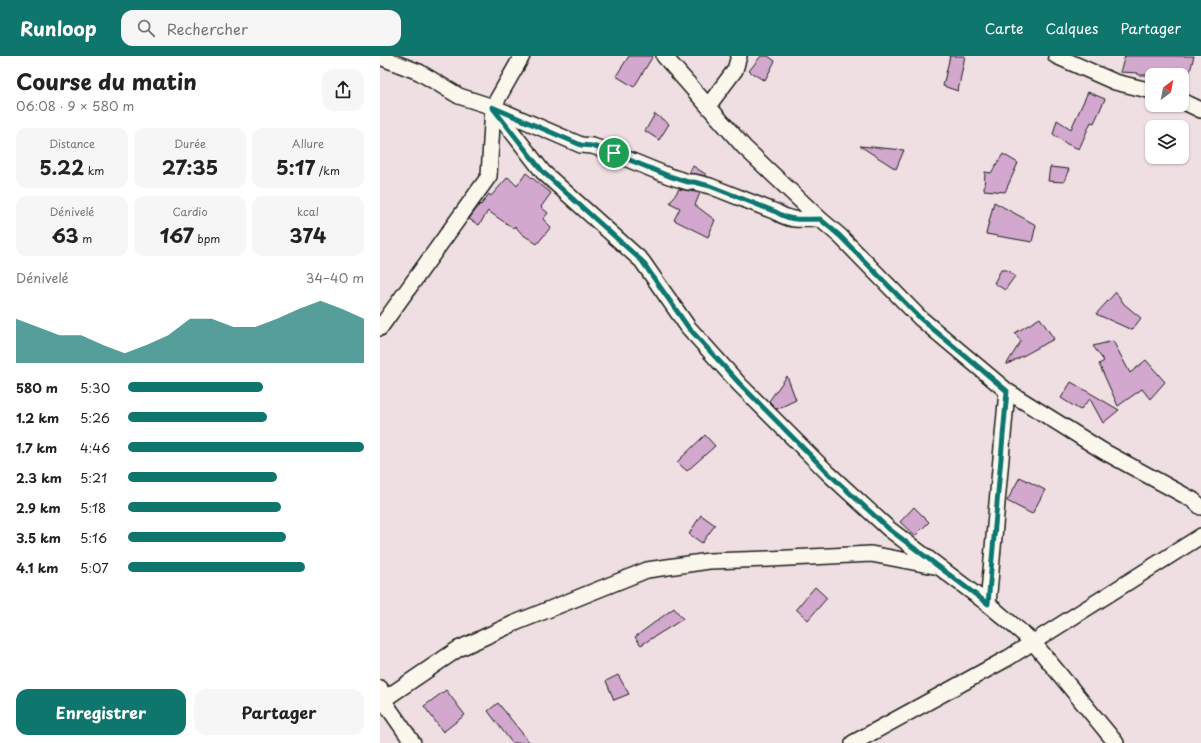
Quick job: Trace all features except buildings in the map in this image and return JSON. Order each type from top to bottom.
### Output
[{"type":"street","points":[[380,328],[489,176],[492,107],[522,56]]},
{"type":"street","points":[[664,56],[744,147],[840,236],[920,318],[1007,391],[1103,451],[1193,500],[1201,507]]},
{"type":"street","points":[[708,106],[735,70],[739,56]]},
{"type":"street","points":[[1056,56],[1115,82],[1145,88]]},
{"type":"street","points":[[380,57],[419,72],[459,96],[492,107],[581,145],[592,146],[614,153],[669,176],[688,182],[710,186],[793,220],[820,219]]},
{"type":"street","points":[[1189,104],[1201,110]]},
{"type":"street","points":[[492,107],[543,172],[642,261],[688,327],[740,384],[839,483],[889,529],[988,604],[1033,642],[1116,743]]},
{"type":"street","points":[[988,604],[1007,391]]},
{"type":"street","points":[[853,743],[1008,658],[1201,536]]},
{"type":"street","points":[[413,743],[381,697],[458,649],[515,623],[647,570],[709,561],[871,554],[939,567]]},
{"type":"route","points":[[492,107],[581,145],[592,146],[614,153],[669,176],[688,182],[710,186],[793,220],[820,219],[840,236],[920,318],[1007,391],[988,604],[889,529],[828,473],[740,384],[688,327],[642,261],[543,172],[492,107]]}]
